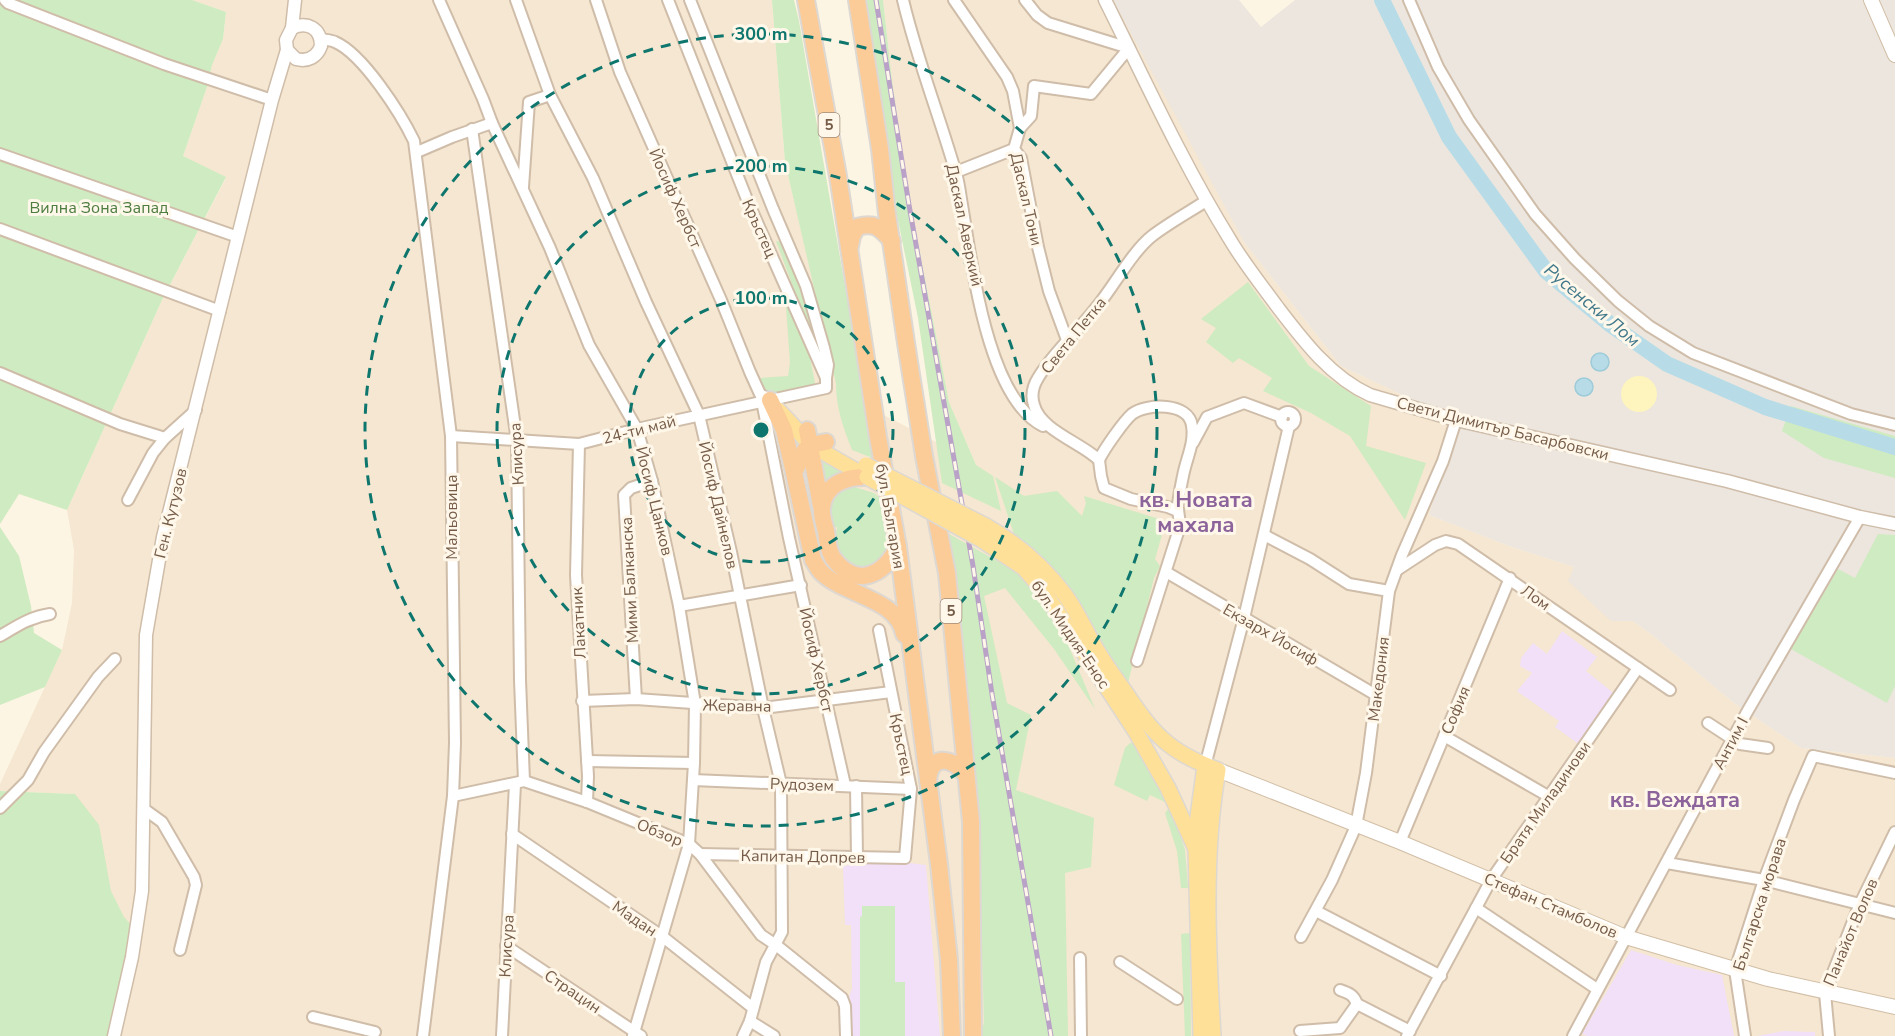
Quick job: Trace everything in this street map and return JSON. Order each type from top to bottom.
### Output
[{"type":"highway","name":"бул. България","points":[[806,0],[842,201],[878,437],[898,547],[921,714],[949,960],[951,1036]]},
{"type":"highway","name":"5","points":[[857,0],[906,343],[924,456],[947,573],[971,822],[973,1036]]},
{"type":"highway","points":[[842,201],[859,217],[869,220],[878,220],[887,214]]},
{"type":"highway","points":[[849,250],[857,227],[867,224],[881,229],[892,241]]},
{"type":"highway","points":[[764,399],[784,430],[813,560],[821,573],[895,615],[902,626],[912,681],[921,714]]},
{"type":"highway","points":[[794,473],[806,450],[815,439]]},
{"type":"highway","points":[[815,439],[823,519],[832,557],[855,574],[868,577],[882,570],[890,562],[898,547]]},
{"type":"highway","points":[[823,519],[824,499],[829,490],[845,478],[866,471]]},
{"type":"highway","points":[[924,748],[930,753],[941,756],[951,755],[963,744]]},
{"type":"highway","points":[[928,781],[931,767],[941,761],[954,762],[966,775]]},
{"type":"main road","points":[[1871,0],[1895,55]]},
{"type":"main road","name":"бул. Мидия-Енос","points":[[764,399],[815,439],[866,471],[984,533],[1024,568],[1043,590],[1136,732],[1168,788],[1196,849]]},
{"type":"main road","name":"бул. Мидия-Енос","points":[[984,533],[1008,539],[1045,570],[1071,604],[1096,649],[1138,714],[1154,733],[1176,750],[1211,768]]},
{"type":"main road","name":"бул. Мидия-Енос","points":[[1201,1036],[1196,849],[1198,816],[1211,768]]},
{"type":"main road","name":"бул. Мидия-Енос","points":[[1211,768],[1212,812],[1209,859],[1213,1036]]},
{"type":"main road","name":"Стефан Стамболов","points":[[1211,768],[1491,879],[1626,937],[1735,970],[1825,993],[1895,1007]]},
{"type":"street","points":[[5,0],[164,64],[272,100]]},
{"type":"street","name":"Ген. Кутузов","points":[[114,1036],[138,928],[143,884],[146,635],[163,537],[237,237],[287,51],[286,40],[292,28],[296,0]]},
{"type":"street","name":"Йосиф Цанков","points":[[439,0],[492,123],[550,248],[589,345],[637,429],[652,481],[679,606],[695,704],[689,844],[636,1035]]},
{"type":"street","name":"Йосиф Дайнелов","points":[[516,0],[550,95],[593,178],[646,302],[699,415],[740,595],[781,784],[782,855],[782,932],[763,971],[750,1021],[743,1036]]},
{"type":"street","name":"Йосиф Хербст","points":[[596,0],[620,72],[764,399],[789,537],[826,699],[851,785],[857,857]]},
{"type":"street","name":"Кръстец","points":[[668,0],[748,202],[826,383]]},
{"type":"street","points":[[690,0],[806,286],[828,365],[826,383]]},
{"type":"street","name":"Даскал Аверкий","points":[[903,0],[925,81],[956,172],[987,335],[1000,373],[1007,389],[1030,416],[1040,424],[1055,430]]},
{"type":"street","name":"Даскал Тони","points":[[954,0],[1007,77],[1013,91],[1020,128],[1014,149],[1021,158],[1049,291],[1067,340]]},
{"type":"street","points":[[1020,128],[1031,116],[1035,86],[1091,94],[1129,48],[1048,23],[1037,15],[1025,0]]},
{"type":"street","name":"Свети Димитър Басарбовски","points":[[1105,0],[1206,201],[1239,255],[1310,348],[1334,372],[1357,389],[1370,395],[1456,420],[1727,481],[1860,517],[1895,524]]},
{"type":"street","points":[[1409,0],[1438,66],[1475,130],[1535,214],[1575,259],[1618,301],[1649,326],[1693,353],[1851,414],[1895,425]]},
{"type":"street","points":[[287,51],[296,59],[309,60],[319,52],[321,39],[313,27],[298,25],[292,28]]},
{"type":"street","name":"Мальовица","points":[[321,39],[335,42],[350,52],[365,68],[403,120],[414,141],[451,436],[451,575],[455,743],[453,796],[423,1036]]},
{"type":"street","points":[[523,187],[529,102],[550,95]]},
{"type":"street","points":[[417,152],[492,123]]},
{"type":"street","name":"Клисура","points":[[472,129],[517,441],[520,782],[512,834],[502,1036]]},
{"type":"street","points":[[956,172],[1014,149]]},
{"type":"street","points":[[0,154],[237,237]]},
{"type":"street","name":"Света Петка","points":[[1099,460],[1091,452],[1055,430],[1036,410],[1033,393],[1037,381],[1067,340],[1098,306],[1151,237],[1206,201]]},
{"type":"street","points":[[0,229],[220,311]]},
{"type":"street","points":[[0,373],[95,414],[165,438]]},
{"type":"street","name":"24-ти май","points":[[451,436],[579,444],[826,383]]},
{"type":"street","name":"бул. Мидия-Енос","points":[[1191,446],[1207,417],[1244,402],[1285,422],[1264,535],[1211,768]]},
{"type":"street","points":[[1137,661],[1180,526],[1178,511],[1183,472],[1191,446],[1192,426],[1190,418],[1179,409],[1154,408],[1133,414],[1099,460],[1104,488],[1131,499],[1178,511]]},
{"type":"street","points":[[128,500],[153,453],[165,438],[196,410]]},
{"type":"street","name":"Македония","points":[[1301,937],[1316,911],[1356,826],[1389,591],[1443,461],[1456,420]]},
{"type":"street","name":"Лакатник","points":[[579,444],[576,575],[587,761],[587,802]]},
{"type":"street","name":"Мими Балканска","points":[[636,699],[624,495],[631,488],[652,481]]},
{"type":"street","name":"Антим I","points":[[1575,1035],[1597,989],[1783,647],[1860,517]]},
{"type":"street","points":[[1264,535],[1310,559],[1349,584],[1389,591]]},
{"type":"street","name":"Лом","points":[[1397,570],[1435,545],[1446,541],[1467,549],[1670,690]]},
{"type":"street","name":"Екзарх Йосиф","points":[[1166,572],[1376,695]]},
{"type":"street","name":"София","points":[[1400,842],[1510,578]]},
{"type":"street","points":[[679,606],[801,585]]},
{"type":"street","points":[[0,636],[22,622],[50,614]]},
{"type":"street","name":"Кръстец","points":[[879,630],[911,789],[905,858]]},
{"type":"street","points":[[0,808],[28,780],[44,752],[98,677],[115,659]]},
{"type":"street","name":"Братя Миладинови","points":[[1409,1033],[1491,879],[1638,668]]},
{"type":"street","name":"Жеравна","points":[[582,701],[636,699],[763,708],[891,692]]},
{"type":"street","points":[[1708,723],[1740,744],[1768,748]]},
{"type":"street","points":[[1444,736],[1548,796]]},
{"type":"street","name":"Българска морава","points":[[1744,1036],[1735,970],[1764,880],[1813,756],[1895,772]]},
{"type":"street","points":[[587,761],[694,764]]},
{"type":"street","name":"Рудозем","points":[[693,780],[911,789]]},
{"type":"street","name":"Обзор","points":[[453,796],[520,782],[587,802],[689,844],[700,854],[758,932],[842,998],[845,1006],[846,1036]]},
{"type":"street","points":[[144,809],[162,822],[194,877],[196,885],[180,950]]},
{"type":"street","name":"Панайот Волов","points":[[1829,1036],[1825,993],[1859,906],[1895,832]]},
{"type":"street","name":"Мадан","points":[[512,834],[663,937],[753,1008]]},
{"type":"street","name":"Капитан Допрев","points":[[700,854],[905,858]]},
{"type":"street","points":[[1666,863],[1764,880],[1859,906],[1895,913]]},
{"type":"street","points":[[1476,908],[1597,989]]},
{"type":"street","points":[[1316,911],[1441,976]]},
{"type":"street","name":"Страцин","points":[[506,946],[636,1035]]},
{"type":"street","points":[[1080,958],[1081,1036]]},
{"type":"street","points":[[1120,962],[1177,999]]},
{"type":"street","points":[[1340,990],[1349,993],[1355,998],[1357,1004],[1409,1033]]},
{"type":"street","points":[[1300,1032],[1340,1028],[1357,1004]]},
{"type":"street","points":[[313,1017],[358,1032],[375,1032]]},
{"type":"street","points":[[750,1021],[774,1036]]},
{"type":"shaded area","points":[[192,0],[772,0],[785,162],[839,392],[938,443],[943,483],[976,465],[949,402],[907,186],[883,0],[1115,0],[1244,242],[1341,366],[1456,420],[1429,515],[1509,546],[1574,567],[1611,621],[1633,621],[1734,703],[1801,748],[1895,758],[1895,1036],[0,1036],[75,794],[0,791],[0,784],[62,650],[72,603],[74,550],[67,510],[162,300],[226,178],[183,156],[208,84],[212,65],[223,39],[226,12]]},
{"type":"shaded area","points":[[1113,0],[1239,0],[1261,27],[1295,0],[1895,0],[1895,758],[1801,748],[1734,703],[1633,621],[1611,621],[1568,581],[1574,567],[1509,546],[1429,515],[1456,420],[1341,366],[1244,242]]},
{"type":"shaded area","points":[[1562,631],[1597,657],[1586,671],[1616,695],[1580,745],[1555,727],[1559,721],[1517,691],[1532,673],[1520,666],[1521,658],[1533,643],[1547,654]]},
{"type":"shaded area","points":[[853,863],[926,865],[940,1036],[850,1036],[848,1001],[852,988],[851,925],[845,925],[843,867]]},
{"type":"shaded area","points":[[1631,950],[1677,965],[1722,975],[1734,1036],[1587,1036],[1582,1034]]},
{"type":"shaded area","points":[[1784,1031],[1815,1032],[1815,1036],[1757,1036]]},
{"type":"green space","name":"Вилна Зона Запад","points":[[0,0],[192,0],[226,12],[223,39],[212,65],[208,84],[183,156],[226,177],[162,300],[67,510],[19,494],[0,524]]},
{"type":"green space","points":[[772,0],[794,0],[799,21],[875,459],[852,450],[839,409],[836,383],[785,162]]},
{"type":"green space","points":[[863,0],[883,0],[907,186],[949,402],[976,465],[993,476],[1001,511],[942,483],[918,318],[893,196]]},
{"type":"green space","points":[[776,241],[786,242],[807,294],[826,368],[799,304],[816,388],[770,396],[763,392],[760,378],[788,376],[790,363],[786,307],[798,300]]},
{"type":"green space","points":[[1248,282],[1309,366],[1371,406],[1366,446],[1426,463],[1405,520],[1350,436],[1311,413],[1263,391],[1272,378],[1239,358],[1233,363],[1206,342],[1216,328],[1201,319]]},
{"type":"green space","points":[[1791,406],[1895,436],[1895,478],[1824,458],[1782,431]]},
{"type":"green space","points":[[819,457],[848,474],[826,489]]},
{"type":"green space","points":[[995,477],[1024,496],[1057,491],[1082,516],[1086,503],[1084,496],[1166,521],[1155,559],[1160,566],[1154,578],[1127,687],[1046,563],[1014,534]]},
{"type":"green space","points":[[851,486],[874,493],[884,501],[890,543],[881,563],[861,568],[847,562],[837,552],[832,531],[837,530],[837,527],[832,528],[831,502],[843,489]]},
{"type":"green space","points":[[0,527],[19,556],[31,606],[34,633],[62,650],[45,687],[0,705]]},
{"type":"green space","points":[[949,534],[1019,573],[1065,637],[1095,709],[1054,649],[1005,588],[984,596],[1007,703],[1031,715],[1016,790],[1094,818],[1091,867],[1065,873],[1068,1036],[981,1036],[984,1022],[979,854]]},
{"type":"green space","points":[[1878,534],[1895,535],[1895,686],[1887,703],[1791,649],[1838,569],[1855,578]]},
{"type":"green space","points":[[1130,743],[1135,743],[1167,803],[1150,795],[1147,801],[1114,785],[1125,748]]},
{"type":"green space","points":[[0,791],[75,794],[99,825],[111,891],[124,917],[132,926],[114,1036],[0,1036]]},
{"type":"green space","points":[[1169,808],[1172,809],[1185,850],[1188,888],[1181,888],[1177,851],[1165,813]]},
{"type":"green space","points":[[862,906],[895,906],[895,982],[905,982],[905,1036],[860,1036],[860,917]]},
{"type":"green space","points":[[1190,933],[1191,1036],[1185,1036],[1181,934]]},
{"type":"sand","points":[[1639,376],[1652,381],[1657,394],[1652,407],[1639,412],[1626,407],[1621,394],[1626,381]]},
{"type":"water","points":[[1600,353],[1606,356],[1609,362],[1606,368],[1600,371],[1594,368],[1591,362],[1594,356]]},
{"type":"water","points":[[1584,378],[1590,381],[1593,387],[1590,393],[1584,396],[1578,393],[1575,387],[1578,381]]},
{"type":"waterway","name":"Русенски Лом","points":[[1382,0],[1449,137],[1546,271],[1611,325],[1667,364],[1765,407],[1895,447]]},
{"type":"railway","points":[[876,0],[1051,1036]]},
{"type":"district","name":"кв. Новата махала","points":[[1196,512]]},
{"type":"district","name":"кв. Веждата","points":[[1675,799]]}]
